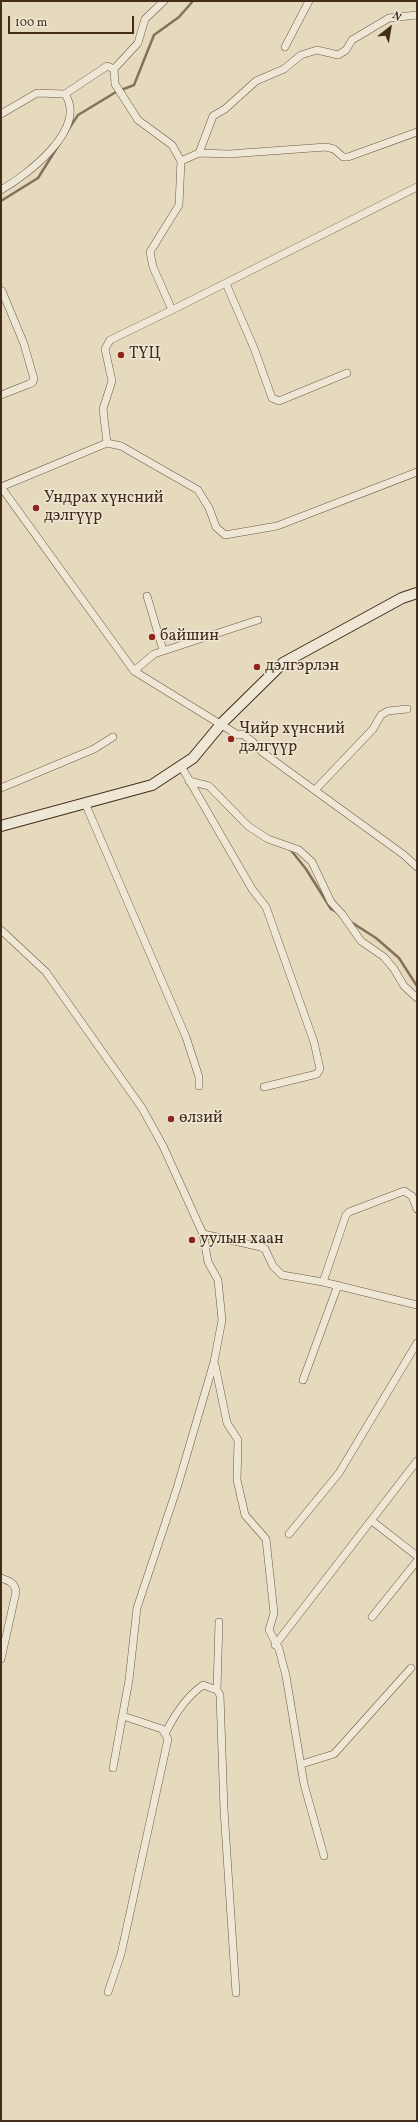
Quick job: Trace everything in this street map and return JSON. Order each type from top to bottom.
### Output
[{"type":"main road","points":[[1,826],[152,785],[193,758],[222,723],[283,663],[402,598],[417,593]]},
{"type":"street","points":[[164,1],[145,19],[138,43],[114,69],[115,84],[138,120],[172,144],[181,161],[179,205],[150,252],[153,266],[172,310]]},
{"type":"street","points":[[285,47],[309,1]]},
{"type":"street","points":[[199,153],[213,116],[225,109],[256,81],[284,69],[301,55],[317,50],[338,55],[346,50],[352,40],[389,18],[417,15]]},
{"type":"street","points":[[1,114],[37,93],[65,94],[107,66],[114,69]]},
{"type":"street","points":[[1,190],[37,165],[58,141],[68,121],[69,100],[65,94]]},
{"type":"street","points":[[181,161],[199,153],[229,154],[326,147],[334,149],[343,157],[348,157],[417,132]]},
{"type":"street","points":[[107,444],[103,409],[112,381],[105,349],[106,344],[110,340],[417,187]]},
{"type":"street","points":[[224,284],[227,286],[254,348],[272,398],[279,401],[347,373]]},
{"type":"street","points":[[1,395],[29,384],[33,382],[34,379],[24,344],[2,290]]},
{"type":"street","points":[[417,472],[277,526],[225,534],[216,527],[209,508],[198,490],[121,446],[107,444],[1,487],[134,671],[222,723],[238,735],[242,734],[252,741],[262,752],[404,855],[417,867]]},
{"type":"street","points":[[147,596],[163,650]]},
{"type":"street","points":[[134,671],[154,654],[163,650],[258,620]]},
{"type":"street","points":[[315,790],[373,729],[381,715],[388,711],[406,708]]},
{"type":"street","points":[[1,788],[94,749],[113,737]]},
{"type":"street","points":[[181,766],[252,889],[266,907],[314,1042],[320,1069],[317,1074],[264,1087]]},
{"type":"street","points":[[189,781],[209,786],[248,826],[268,839],[299,850],[312,862],[331,902],[342,914],[361,941],[384,957],[394,969],[404,986],[417,998]]},
{"type":"street","points":[[85,803],[186,1037],[199,1078],[199,1086]]},
{"type":"street","points":[[1,930],[46,972],[142,1108],[163,1146],[203,1234],[208,1262],[218,1280],[222,1320],[214,1362],[177,1488],[137,1608],[129,1680],[113,1768]]},
{"type":"street","points":[[323,1282],[346,1214],[404,1191],[412,1196],[417,1209]]},
{"type":"street","points":[[203,1234],[265,1249],[273,1266],[282,1275],[338,1285],[417,1305]]},
{"type":"street","points":[[303,1380],[338,1285]]},
{"type":"street","points":[[289,1534],[339,1473],[417,1343]]},
{"type":"street","points":[[214,1362],[227,1423],[238,1440],[237,1480],[245,1515],[266,1539],[274,1613],[269,1630],[275,1645],[279,1649],[286,1676],[302,1764],[304,1784],[324,1856]]},
{"type":"street","points":[[275,1645],[417,1461]]},
{"type":"street","points":[[372,1521],[417,1556]]},
{"type":"street","points":[[372,1616],[417,1561]]},
{"type":"street","points":[[1,1578],[11,1582],[15,1586],[16,1592],[1,1659]]},
{"type":"street","points":[[219,1622],[217,1690],[220,1695],[224,1810],[236,1993]]},
{"type":"street","points":[[302,1764],[334,1754],[411,1668]]},
{"type":"street","points":[[166,1732],[175,1716],[194,1692],[203,1685],[217,1690]]},
{"type":"street","points":[[108,1992],[121,1954],[168,1739],[166,1732],[162,1729],[123,1716]]},
{"type":"waterway","points":[[66,133],[78,115],[116,92],[134,85],[154,35],[179,17],[193,1]]},
{"type":"waterway","points":[[1,201],[38,178],[60,143]]},
{"type":"waterway","points":[[290,849],[306,869],[331,909],[337,912]]},
{"type":"waterway","points":[[351,922],[376,938],[399,958],[417,986]]},
{"type":"place","name":"ТҮЦ","points":[[121,355]]},
{"type":"place","name":"Ундрах хүнсний дэлгүүр","points":[[36,508]]},
{"type":"place","name":"байшин","points":[[152,637]]},
{"type":"place","name":"дэлгэрлэн","points":[[257,667]]},
{"type":"place","name":"Чийр хүнсний дэлгүүр","points":[[231,739]]},
{"type":"place","name":"өлзий","points":[[171,1119]]},
{"type":"place","name":"уулын хаан","points":[[192,1240]]}]
